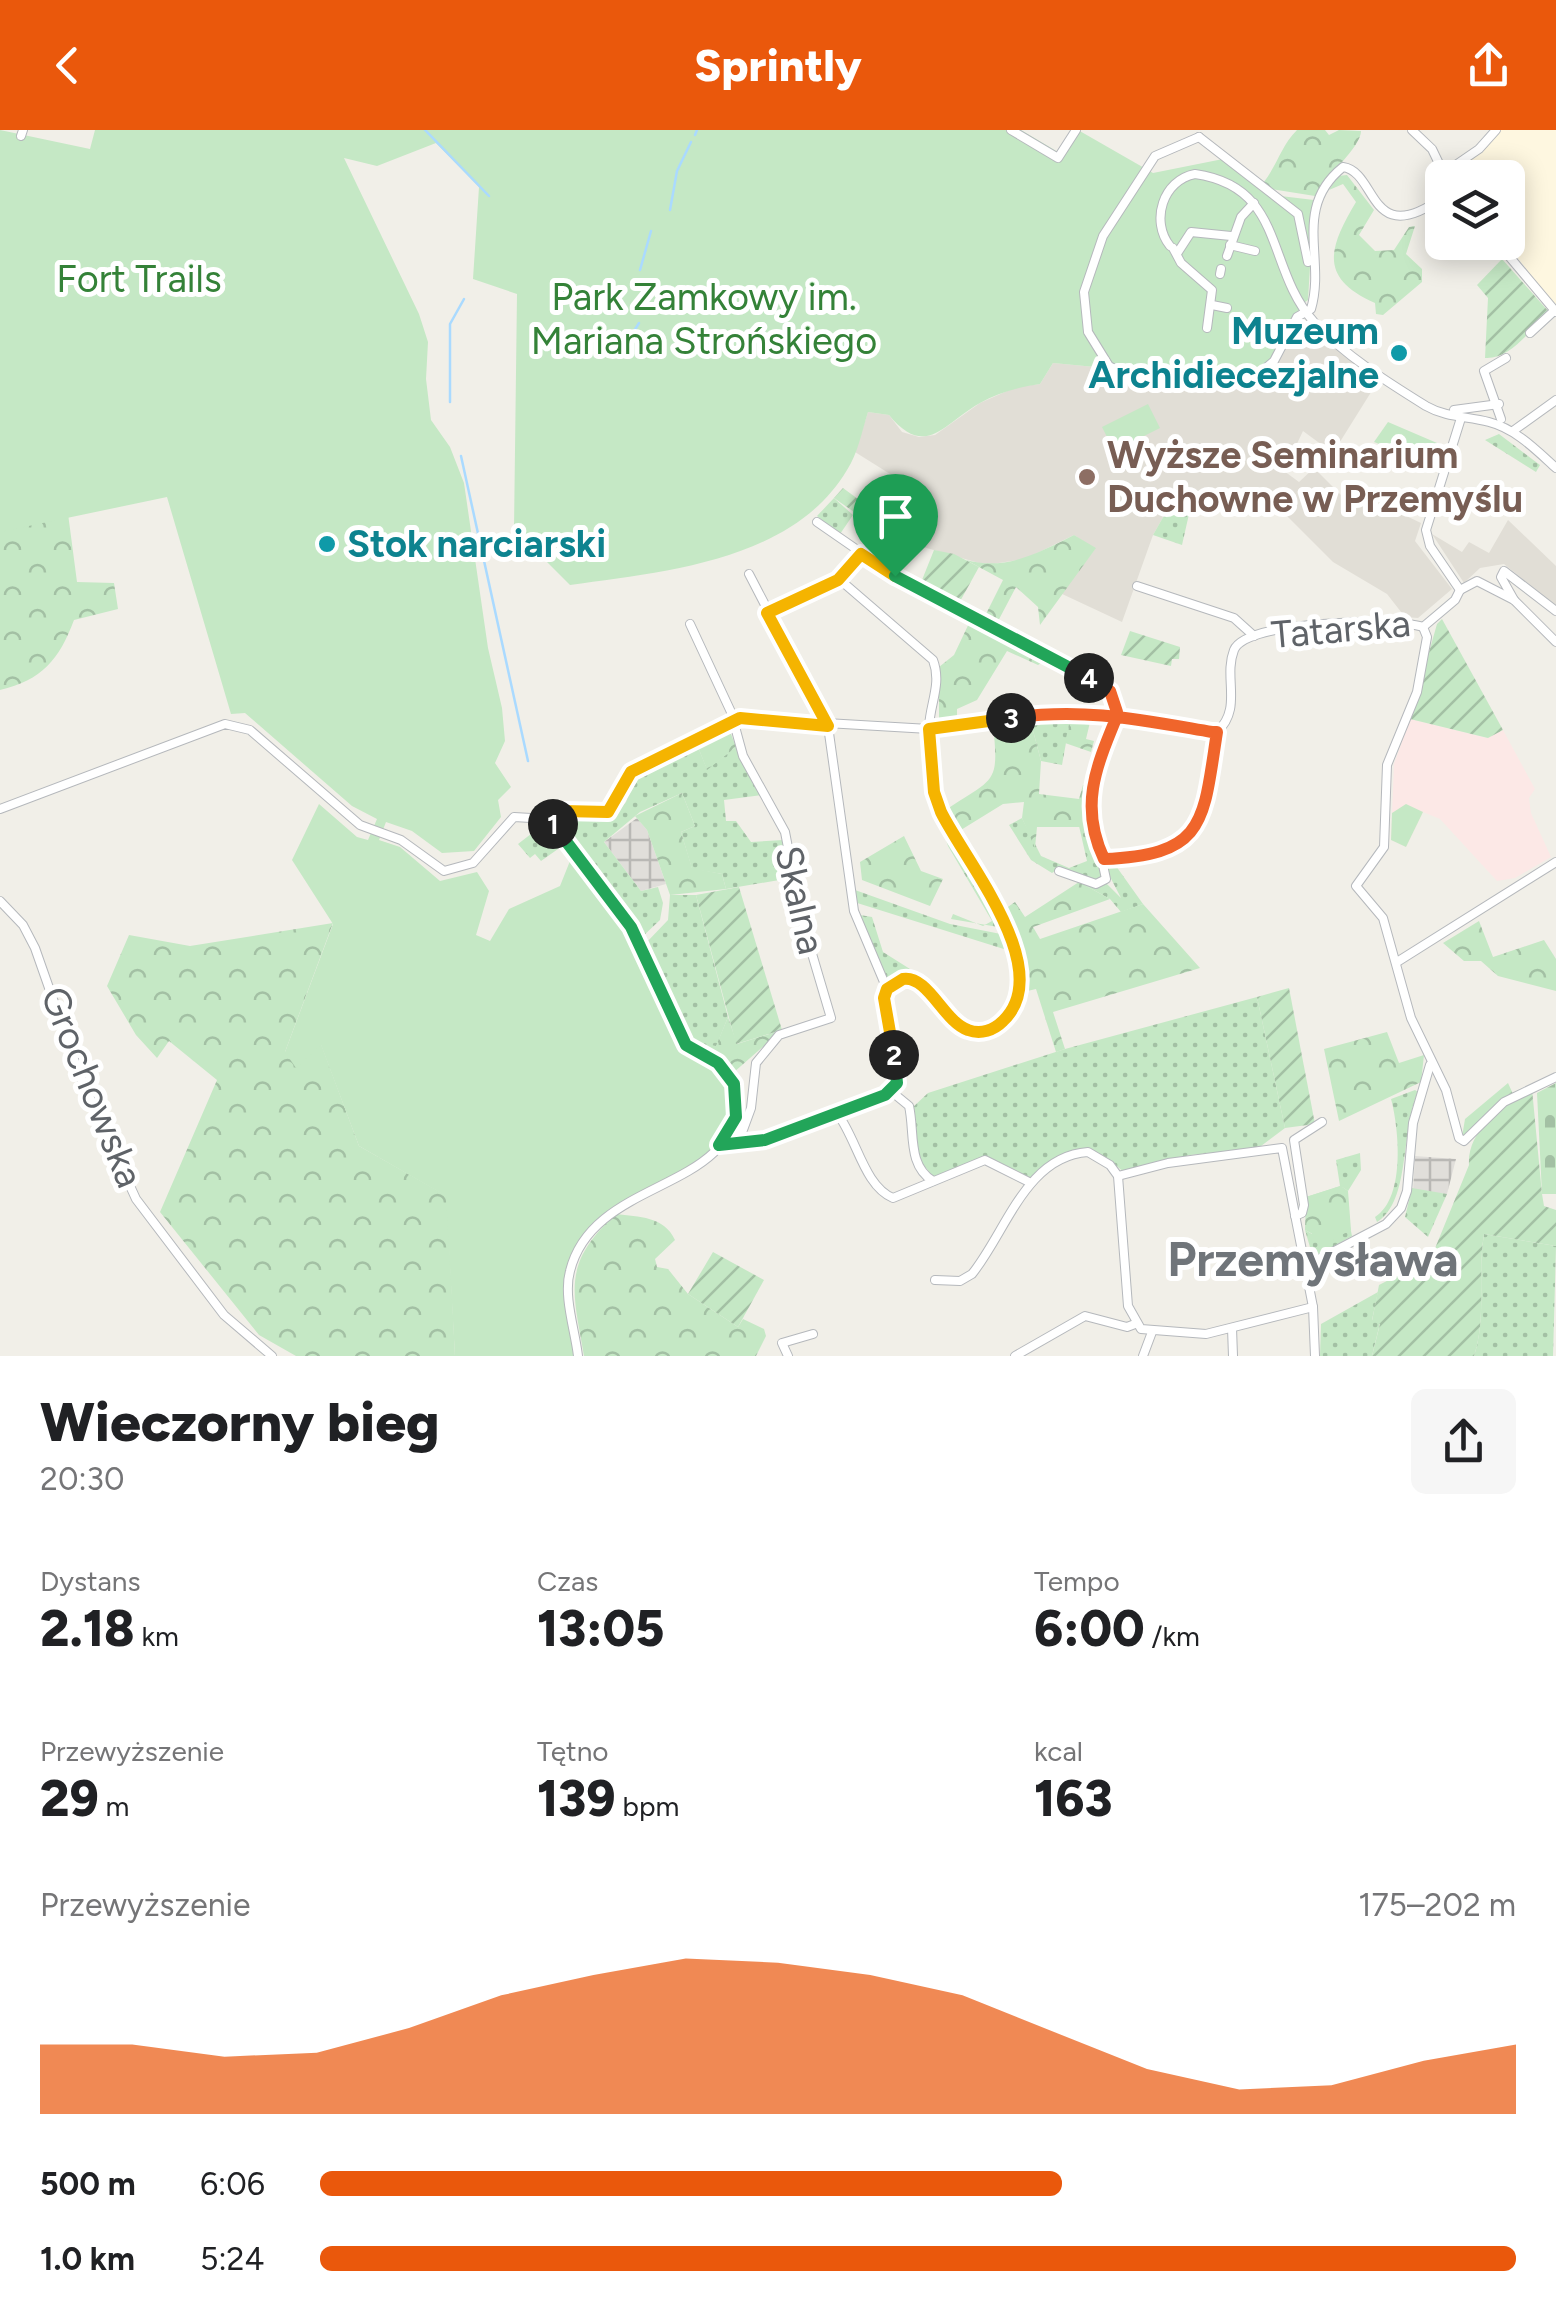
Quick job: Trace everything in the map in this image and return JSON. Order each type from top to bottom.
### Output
[{"type":"street","points":[[1011,130],[1058,158],[1076,130]]},
{"type":"street","points":[[1428,130],[1428,144]]},
{"type":"street","points":[[1465,160],[1496,130]]},
{"type":"street","points":[[1312,268],[1300,218],[1200,133],[1152,160],[1103,236],[1086,282],[1085,314],[1094,347],[1114,371],[1140,384],[1262,372],[1274,361],[1297,317],[1314,302],[1314,214],[1324,186],[1342,167],[1352,170],[1378,205],[1401,216],[1417,216],[1425,210]]},
{"type":"street","points":[[1416,133],[1437,160]]},
{"type":"street","points":[[1207,328],[1212,306],[1210,285],[1174,250],[1161,227],[1163,201],[1183,176],[1195,174],[1220,180],[1254,203],[1268,220],[1289,284],[1307,312],[1397,388],[1442,415],[1498,404]]},
{"type":"street","points":[[1227,256],[1230,240],[1254,203]]},
{"type":"street","points":[[1167,262],[1191,232],[1230,240],[1255,251]]},
{"type":"street","points":[[1512,260],[1555,311],[1530,333]]},
{"type":"street","points":[[1212,306],[1227,308]]},
{"type":"street","points":[[1501,419],[1484,371],[1506,358]]},
{"type":"street","points":[[1512,431],[1556,400]]},
{"type":"street","points":[[1458,414],[1512,431],[1556,468]]},
{"type":"street","points":[[1458,414],[1426,530],[1430,546],[1460,590],[1477,582],[1514,600]]},
{"type":"street","points":[[817,522],[861,554],[1106,688],[1114,700],[1117,716],[1093,776],[1089,800],[1094,838],[1104,859],[1106,879],[1102,884],[1059,871]]},
{"type":"street","points":[[767,613],[838,580],[861,554]]},
{"type":"street","points":[[1556,611],[1504,571],[1501,578],[1514,600],[1556,642]]},
{"type":"street","points":[[749,574],[828,726],[854,910],[887,989],[886,1012],[897,1073],[892,1092]]},
{"type":"street","points":[[838,580],[932,660],[938,674],[929,729],[934,792],[941,812],[1010,931],[1017,1000],[1007,1018],[988,1031],[962,1027],[912,978],[887,989]]},
{"type":"street","points":[[1137,586],[1234,618],[1254,636]]},
{"type":"street","name":"Tatarska","points":[[1217,732],[1231,708],[1235,648],[1254,636],[1357,622],[1423,627],[1455,600],[1460,590]]},
{"type":"street","name":"Skalna","points":[[690,624],[732,720],[743,756],[785,832],[802,920],[830,1018],[779,1035],[756,1063],[751,1108],[737,1146]]},
{"type":"street","points":[[1423,627],[1427,637],[1416,692],[1387,765],[1384,847],[1356,882],[1381,914],[1411,1018],[1430,1066],[1446,1090],[1461,1140],[1473,1137],[1509,1099],[1556,1077]]},
{"type":"street","points":[[0,809],[224,724],[250,730],[352,820],[401,840],[444,871],[473,862],[514,817],[548,819],[563,811],[608,812],[631,772],[676,753],[732,720],[929,729],[1068,710],[1217,732],[1201,821],[1169,851],[1104,859]]},
{"type":"street","points":[[548,819],[631,927],[686,1045],[718,1063],[734,1084],[736,1117],[719,1145],[678,1178],[615,1207],[586,1235],[568,1285],[578,1356]]},
{"type":"street","points":[[1397,962],[1556,864]]},
{"type":"street","name":"Grochowska","points":[[0,901],[23,925],[36,948],[80,1076],[136,1199],[214,1304],[272,1356]]},
{"type":"street","points":[[1306,1266],[1386,1224],[1401,1208],[1407,1191],[1412,1123],[1430,1066]]},
{"type":"street","points":[[719,1145],[737,1146],[892,1092]]},
{"type":"street","points":[[892,1092],[909,1106],[918,1166],[933,1181]]},
{"type":"street","points":[[837,1113],[877,1190],[899,1197],[984,1160],[1031,1183]]},
{"type":"street","points":[[1295,1216],[1302,1213],[1304,1206],[1294,1140],[1322,1122]]},
{"type":"street","points":[[1118,1176],[1168,1163],[1282,1148],[1313,1307],[1314,1356]]},
{"type":"street","points":[[936,1280],[960,1281],[972,1274],[1031,1183],[1057,1159],[1075,1152],[1100,1157],[1118,1176],[1128,1306],[1135,1324],[1152,1332],[1192,1336],[1313,1307]]},
{"type":"street","points":[[1015,1356],[1084,1316],[1127,1327],[1135,1324]]},
{"type":"street","points":[[1232,1328],[1234,1356]]},
{"type":"street","points":[[1143,1356],[1152,1332]]},
{"type":"street","points":[[788,1356],[782,1342],[813,1334]]},
{"type":"shaded area","points":[[1500,130],[1556,130],[1556,307],[1519,260],[1525,260],[1525,160],[1468,160]]},
{"type":"shaded area","name":"Wyższe Seminarium Duchowne w Przemyślu","points":[[1301,321],[1378,381],[1333,453],[1303,431],[1284,471],[1299,482],[1314,468],[1354,508],[1366,498],[1386,514],[1398,512],[1421,523],[1415,541],[1452,589],[1418,618],[1405,617],[1387,594],[1333,562],[1267,496],[1257,500],[1179,489],[1153,535],[1122,622],[1060,593],[1095,549],[1074,535],[1025,559],[986,565],[895,539],[909,523],[889,509],[906,484],[855,452],[868,412],[889,415],[902,432],[919,437],[935,435],[980,403],[1016,387],[1040,384],[1053,363],[1095,367],[1147,388],[1268,377]]},
{"type":"shaded area","points":[[1508,520],[1556,566],[1556,606],[1504,564],[1480,568],[1464,583],[1432,534],[1462,552],[1469,542],[1489,553]]},
{"type":"shaded area","points":[[1410,719],[1487,738],[1503,730],[1535,789],[1529,798],[1531,813],[1551,857],[1515,878],[1497,881],[1440,819],[1423,812],[1406,847],[1391,840],[1394,764]]},
{"type":"shaded area","points":[[637,818],[647,830],[666,884],[641,891],[604,842]]},
{"type":"shaded area","points":[[1415,1156],[1456,1159],[1447,1194],[1413,1191]]},
{"type":"green space","points":[[0,130],[90,149],[95,130],[1021,130],[1058,152],[1078,130],[1153,173],[1223,159],[1272,195],[1314,200],[1308,300],[1298,307],[1301,321],[1269,377],[1147,388],[1095,367],[1053,363],[1040,384],[995,396],[925,436],[902,428],[889,415],[868,412],[847,470],[823,501],[794,525],[724,557],[570,585],[514,529],[517,294],[473,279],[479,187],[436,143],[377,166],[344,158],[419,314],[428,342],[426,379],[431,420],[450,447],[464,483],[488,648],[502,708],[505,741],[495,763],[511,787],[498,800],[501,817],[474,851],[442,853],[412,831],[386,822],[379,840],[400,847],[440,881],[477,872],[489,891],[476,935],[490,941],[509,909],[560,886],[570,861],[599,881],[620,909],[686,1045],[709,1055],[734,1084],[733,1124],[716,1151],[695,1168],[621,1206],[599,1222],[581,1243],[568,1282],[578,1356],[455,1356],[446,1196],[359,1146],[321,1045],[296,1068],[285,1052],[333,924],[292,860],[319,804],[357,837],[368,840],[377,819],[352,806],[245,713],[231,714],[167,497],[0,532]]},
{"type":"green space","points":[[1297,130],[1325,130],[1329,135],[1339,130],[1361,131],[1355,146],[1315,196],[1271,189],[1263,183]]},
{"type":"green space","points":[[1347,175],[1374,210],[1359,235],[1375,251],[1394,250],[1409,227],[1415,226],[1406,254],[1422,269],[1422,282],[1383,315],[1376,314],[1375,303],[1344,283],[1334,261],[1339,234],[1356,202],[1343,184],[1329,190],[1338,176]]},
{"type":"green space","points":[[1503,260],[1549,312],[1512,349],[1485,358],[1488,298],[1477,285]]},
{"type":"green space","points":[[1148,404],[1160,428],[1114,451],[1102,427]]},
{"type":"green space","points":[[1388,422],[1444,446],[1438,466],[1374,442]]},
{"type":"green space","points":[[1499,434],[1540,465],[1536,472],[1485,440]]},
{"type":"green space","points":[[0,465],[67,506],[77,582],[114,583],[118,609],[74,620],[47,666],[27,680],[0,690]]},
{"type":"green space","points":[[843,488],[881,516],[874,526],[834,498]]},
{"type":"green space","points":[[1179,489],[1194,492],[1182,545],[1153,535]]},
{"type":"green space","points":[[834,498],[853,515],[840,534],[817,516]]},
{"type":"green space","points":[[1074,535],[1096,548],[1040,625],[1038,607],[1016,587],[996,625],[984,618],[1003,580],[966,560],[1008,562]]},
{"type":"green space","points":[[934,550],[954,554],[979,567],[958,605],[920,585]]},
{"type":"green space","points":[[971,619],[1048,659],[1038,665],[1007,651],[977,700],[957,709],[957,719],[939,722],[939,667],[954,655]]},
{"type":"green space","points":[[1442,619],[1503,730],[1488,738],[1410,719],[1437,624]]},
{"type":"green space","points":[[1130,631],[1180,647],[1179,659],[1172,659],[1171,666],[1121,655]]},
{"type":"green space","points":[[1071,715],[1062,765],[1041,761],[1030,719]]},
{"type":"green space","points":[[1071,715],[1091,718],[1086,739],[1094,741],[1091,752],[1065,743]]},
{"type":"green space","points":[[1030,719],[1041,761],[1039,794],[1079,799],[1083,785],[1088,786],[1090,827],[1037,827],[1035,848],[1022,818],[1024,802],[1003,804],[956,833],[947,809],[991,777],[995,758],[993,724]]},
{"type":"green space","points":[[724,730],[731,734],[736,747],[707,770],[698,747]]},
{"type":"green space","points":[[698,747],[707,769],[736,747],[762,795],[724,800],[726,821],[736,821],[751,842],[783,840],[791,878],[726,889],[722,874],[692,869],[681,832],[695,826],[682,793],[640,812],[604,842],[641,891],[658,887],[663,903],[660,920],[641,938],[563,820],[612,819],[626,802],[633,779]]},
{"type":"green space","points":[[923,769],[945,829],[1005,923],[1004,928],[985,925],[992,921],[948,846]]},
{"type":"green space","points":[[682,793],[695,826],[681,832],[692,868],[722,874],[726,889],[670,895],[647,830],[635,816]]},
{"type":"green space","points":[[1406,804],[1423,812],[1406,847],[1391,840],[1392,813]]},
{"type":"green space","points":[[1022,818],[1041,856],[1069,868],[1087,861],[1079,826],[1090,827],[1104,878],[1100,882],[1058,869],[1052,873],[1031,860],[1009,825]]},
{"type":"green space","points":[[540,827],[558,849],[541,861],[535,854],[530,858],[518,844]]},
{"type":"green space","points":[[904,836],[921,871],[943,879],[930,906],[862,880],[860,862]]},
{"type":"green space","points":[[1110,862],[1143,863],[1116,866],[1143,904],[1121,912],[1110,899],[1079,882],[1100,886],[1106,883],[1121,898],[1106,869]]},
{"type":"green space","points":[[1079,882],[1110,899],[1033,927],[1040,939],[1143,904],[1200,968],[1053,1012],[1065,1049],[1056,1052],[1036,989],[1023,992],[1020,946],[1002,911],[1015,902],[1025,917]]},
{"type":"green space","points":[[739,887],[782,1030],[736,1044],[696,895]]},
{"type":"green space","points":[[855,890],[950,924],[1006,935],[1013,947],[1007,950],[854,902]]},
{"type":"green space","points":[[670,895],[696,895],[728,1017],[716,1047],[703,1044],[704,1050],[678,1022],[645,944],[668,920]]},
{"type":"green space","points":[[953,914],[976,923],[951,919]]},
{"type":"green space","points":[[860,915],[872,917],[883,952],[910,969],[897,982],[887,982]]},
{"type":"green space","points":[[1479,921],[1493,957],[1544,940],[1556,959],[1556,991],[1498,976],[1481,961],[1464,961],[1443,943]]},
{"type":"green space","points":[[333,923],[285,1052],[321,1044],[359,1146],[447,1196],[455,1356],[296,1356],[259,1335],[160,1212],[217,1080],[169,1041],[157,1058],[136,1035],[107,986],[129,935],[190,946]]},
{"type":"green space","points":[[1289,988],[1315,1124],[1285,1128],[1257,997]]},
{"type":"green space","points":[[1257,997],[1285,1128],[1257,1149],[1190,1155],[1124,1172],[1096,1154],[1074,1151],[1028,1179],[987,1158],[935,1179],[917,1157],[912,1108],[928,1093],[1065,1049]]},
{"type":"green space","points":[[728,1017],[737,1044],[782,1030],[733,1073],[704,1050],[703,1043],[716,1046]]},
{"type":"green space","points":[[1387,1032],[1399,1063],[1424,1055],[1421,1082],[1339,1121],[1324,1049]]},
{"type":"green space","points":[[1508,1083],[1513,1094],[1471,1136],[1462,1137],[1465,1119]]},
{"type":"green space","points":[[1556,1083],[1556,1194],[1542,1194],[1537,1093]]},
{"type":"green space","points":[[1532,1089],[1542,1194],[1544,1206],[1556,1210],[1556,1246],[1484,1234],[1480,1326],[1474,1356],[1372,1356],[1380,1324],[1372,1321],[1379,1285],[1422,1263],[1427,1268],[1469,1165],[1474,1140],[1499,1111]]},
{"type":"green space","points":[[1418,1092],[1400,1182],[1388,1212],[1377,1222],[1375,1217],[1392,1194],[1398,1160],[1391,1099]]},
{"type":"green space","points":[[1360,1153],[1361,1170],[1348,1191],[1342,1187],[1352,1236],[1320,1254],[1312,1254],[1305,1230],[1312,1234],[1306,1197],[1340,1186],[1336,1160]]},
{"type":"green space","points":[[1341,1186],[1348,1191],[1351,1230],[1328,1242],[1305,1230],[1306,1197]]},
{"type":"green space","points":[[1412,1188],[1447,1194],[1428,1237],[1405,1217]]},
{"type":"green space","points":[[616,1214],[650,1219],[670,1232],[675,1240],[655,1259],[657,1267],[668,1269],[688,1294],[738,1327],[743,1319],[764,1329],[766,1336],[756,1356],[584,1356],[575,1279],[586,1248]]},
{"type":"green space","points":[[1484,1234],[1556,1246],[1553,1356],[1474,1356],[1480,1326]]},
{"type":"green space","points":[[713,1252],[764,1280],[738,1327],[688,1294]]},
{"type":"green space","points":[[1378,1292],[1372,1320],[1380,1323],[1372,1356],[1320,1356],[1321,1324]]},
{"type":"waterway","points":[[425,130],[489,196]]},
{"type":"waterway","points":[[695,135],[697,130]]},
{"type":"waterway","points":[[670,210],[677,171],[691,142]]},
{"type":"waterway","points":[[640,270],[651,231]]},
{"type":"waterway","points":[[644,284],[644,308]]},
{"type":"waterway","points":[[450,402],[450,324],[464,299]]},
{"type":"waterway","points":[[626,344],[639,323]]},
{"type":"waterway","points":[[461,456],[528,761]]},
{"type":"place","name":"Muzeum Archidiecezjalne","points":[[1399,353]]},
{"type":"place","name":"Wyższe Seminarium Duchowne w Przemyślu","points":[[1087,477]]},
{"type":"place","name":"Stok narciarski","points":[[327,544]]},
{"type":"district","name":"Przemysława","points":[[1313,1259]]},
{"type":"route","points":[[895,576],[861,554],[838,580],[767,613],[828,726],[740,718],[727,721],[693,744],[631,772],[624,780],[619,800],[608,812],[563,811],[548,819],[631,927],[686,1045],[718,1063],[734,1084],[738,1106],[732,1128],[719,1145],[725,1148],[765,1140],[892,1092],[897,1073],[884,998],[887,989],[903,979],[917,981],[952,1019],[970,1031],[988,1031],[1000,1025],[1013,1010],[1018,988],[1015,943],[941,812],[934,792],[929,729],[1068,710],[1098,713],[1117,716],[1128,718],[1160,723],[1182,726],[1212,732],[1217,732],[1201,821],[1169,851],[1104,859],[1094,838],[1089,800],[1093,776],[1117,716],[1111,693],[895,576]]},
{"type":"park label","name":"Fort Trails","points":[[139,279]]},
{"type":"park label","name":"Park Zamkowy im. Mariana Strońskiego","points":[[704,318]]}]
